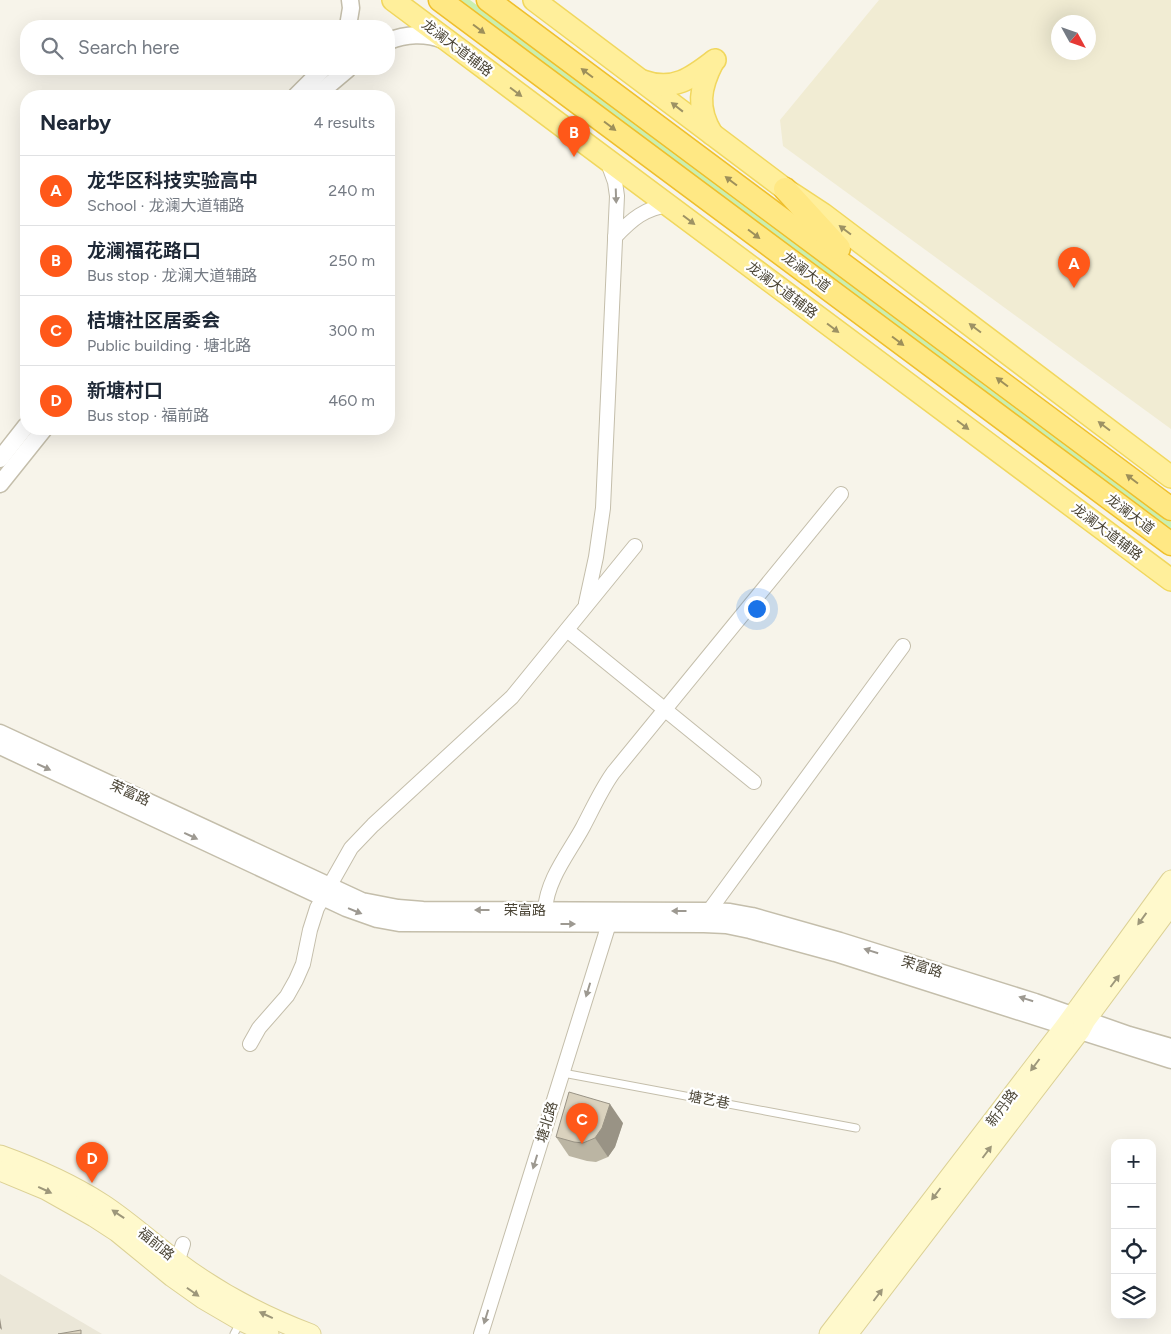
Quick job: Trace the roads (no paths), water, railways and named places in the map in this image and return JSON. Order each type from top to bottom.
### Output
[{"type":"highway","name":"龙澜大道","points":[[440,0],[1171,544]]},
{"type":"highway","name":"龙澜大道","points":[[488,0],[1171,508]]},
{"type":"highway","points":[[785,189],[871,284]]},
{"type":"main road","name":"龙澜大道辅路","points":[[393,0],[1171,580]]},
{"type":"main road","points":[[534,0],[1171,477]]},
{"type":"main road","points":[[643,81],[666,86],[682,82],[698,74],[715,60],[705,78],[702,90],[703,116],[712,134]]},
{"type":"main road","name":"新丹路","points":[[848,1334],[1076,1023],[1171,880]]},
{"type":"main road","name":"新丹路","points":[[829,1334],[1171,906]]},
{"type":"main road","name":"福前路","points":[[0,1155],[52,1176],[102,1204],[126,1220],[212,1286],[246,1306],[283,1324],[311,1334]]},
{"type":"main road","name":"福前路","points":[[0,1171],[46,1190],[94,1217],[138,1248],[177,1261],[203,1299],[238,1327],[269,1334]]},
{"type":"street","points":[[349,20],[350,0]]},
{"type":"street","points":[[395,38],[425,35],[439,38],[452,44]]},
{"type":"street","points":[[302,90],[318,75]]},
{"type":"street","points":[[323,90],[341,75]]},
{"type":"street","points":[[585,608],[596,557],[603,508],[617,196],[615,182],[606,158]]},
{"type":"street","points":[[615,236],[645,212],[657,207],[669,206]]},
{"type":"street","points":[[0,459],[20,434]]},
{"type":"street","points":[[0,484],[39,435]]},
{"type":"street","points":[[545,910],[555,875],[613,772],[841,494]]},
{"type":"street","points":[[250,1044],[260,1028],[287,996],[296,980],[303,964],[314,917],[326,891],[351,848],[361,836],[512,697],[635,546]]},
{"type":"street","points":[[567,630],[754,782]]},
{"type":"street","points":[[709,910],[903,646]]},
{"type":"street","name":"荣富路","points":[[0,733],[326,891],[357,913],[377,919],[399,923],[611,917],[709,910],[730,912],[752,916],[840,941],[1026,999],[1076,1023],[1171,1060]]},
{"type":"street","name":"荣富路","points":[[0,746],[326,891],[362,901],[398,908],[545,910],[611,917],[726,925],[835,953],[1076,1023],[1171,1047]]},
{"type":"street","name":"塘北路","points":[[481,1334],[611,917]]},
{"type":"lane","name":"塘艺巷","points":[[563,1073],[856,1128]]},
{"type":"place","name":"龙澜福花路口","points":[[574,157]]},
{"type":"place","name":"龙华区科技实验高中","points":[[1074,288]]},
{"type":"place","name":"桔塘社区居委会","points":[[582,1144]]},
{"type":"place","name":"新塘村口","points":[[92,1183]]}]
